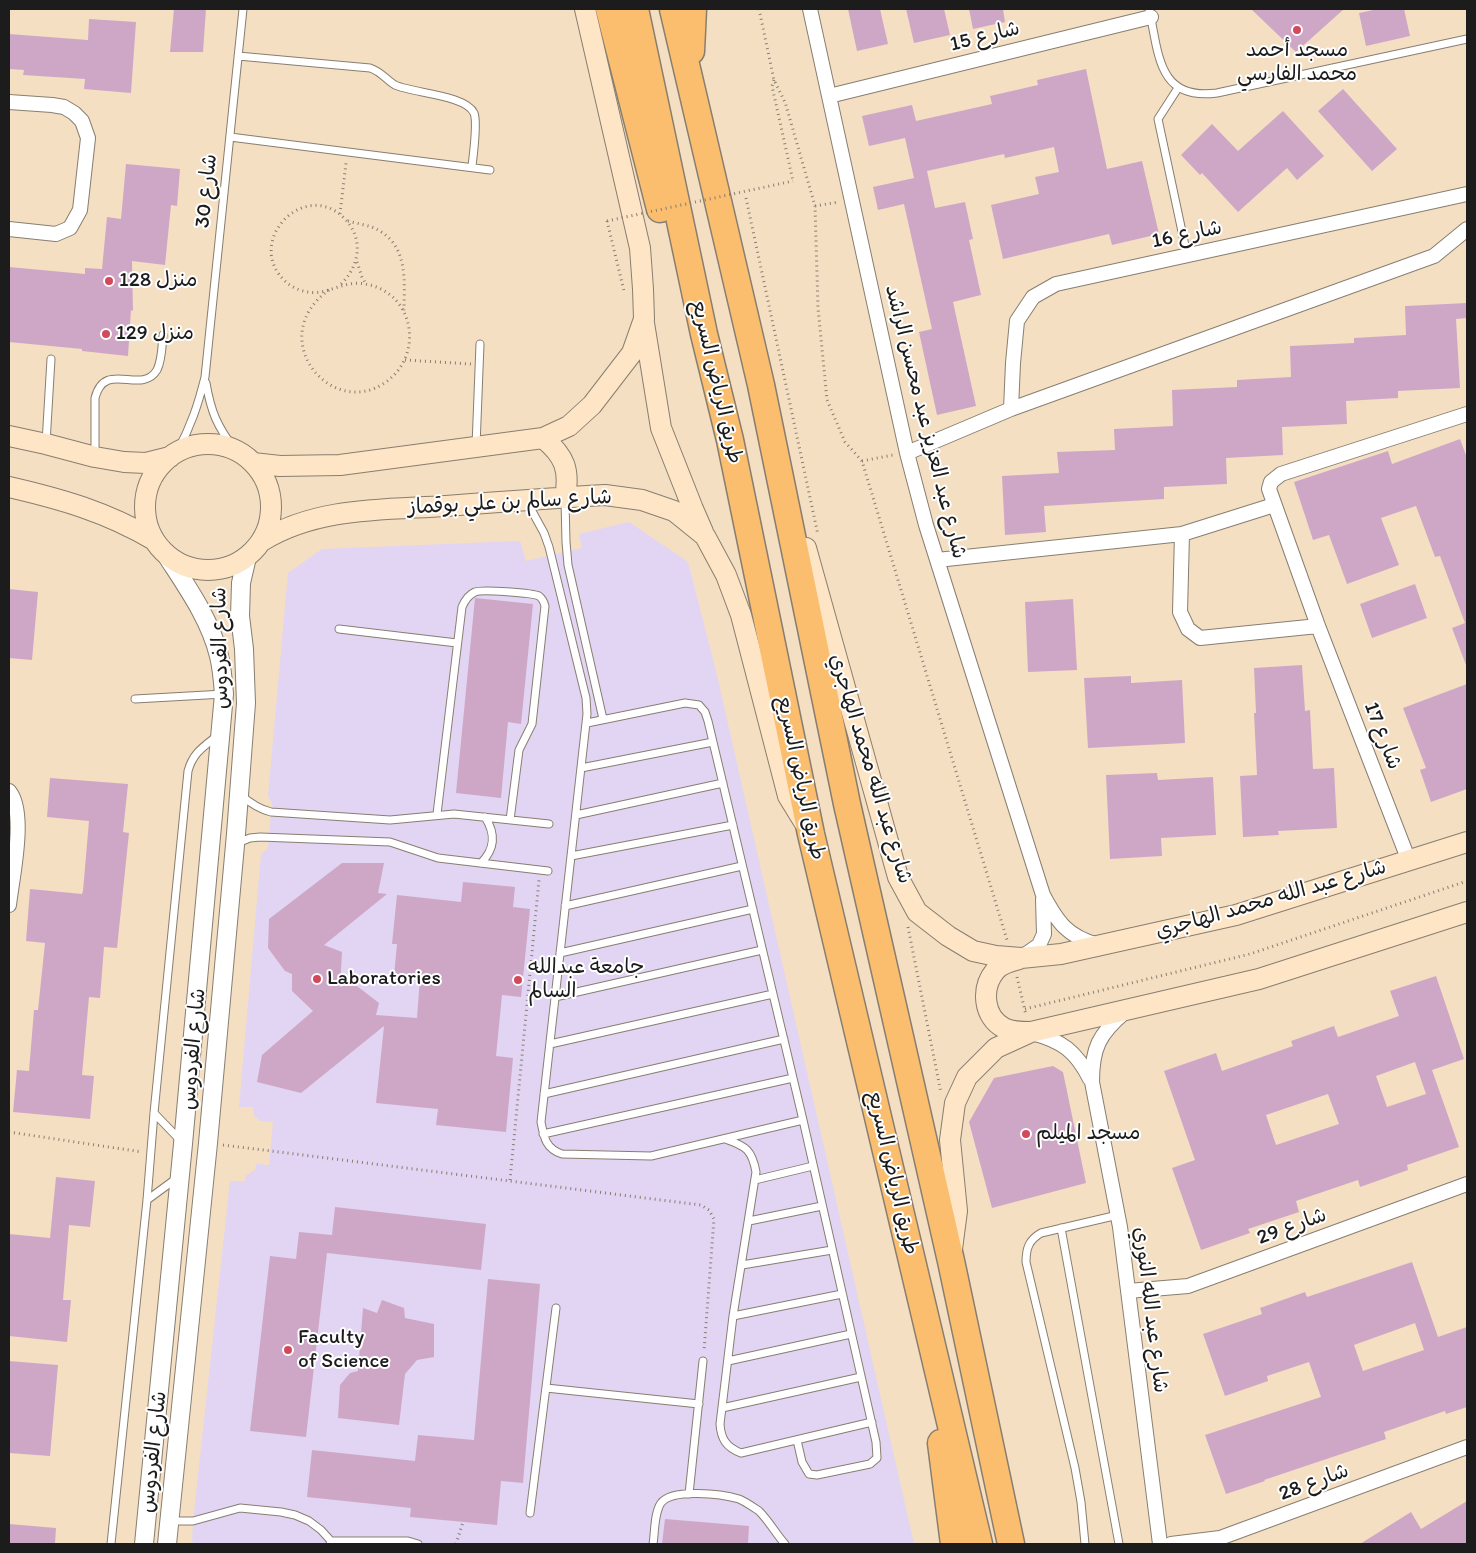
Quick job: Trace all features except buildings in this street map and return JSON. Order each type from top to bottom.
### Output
[{"type":"highway","points":[[610,9],[673,268],[684,299],[704,334]]},
{"type":"highway","name":"طريق الرياض السريع","points":[[635,9],[704,334],[730,440],[811,834],[979,1544]]},
{"type":"highway","name":"طريق الرياض السريع","points":[[673,9],[761,385],[847,804],[951,1261],[1011,1544]]},
{"type":"highway","points":[[688,77],[693,9]]},
{"type":"highway","points":[[927,1320],[954,1544]]},
{"type":"main road","points":[[585,9],[640,248],[644,319],[661,428],[692,509],[705,536]]},
{"type":"main road","points":[[254,463],[280,466],[340,465],[543,438],[569,426],[592,405],[632,353],[644,319]]},
{"type":"main road","name":"شارع عبد الله محمد الهاجري","points":[[761,385],[898,877],[917,912],[948,936],[973,951],[996,956],[1015,959],[1061,954],[1236,915],[1467,842]]},
{"type":"main road","points":[[9,436],[94,457],[124,462],[146,463],[196,445],[216,444],[235,450],[254,463],[262,474],[268,487],[271,501],[268,528],[262,541],[247,557],[234,565],[221,569],[207,570],[186,566],[167,556],[154,540],[145,519],[145,495],[154,474],[173,454]]},
{"type":"main road","points":[[543,438],[557,449],[565,464],[568,481],[565,498]]},
{"type":"main road","points":[[9,487],[99,512],[126,524],[154,540]]},
{"type":"main road","name":"شارع سالم بن علي بوقماز","points":[[262,541],[279,531],[309,520],[362,510],[606,495],[642,500],[674,511],[705,536],[726,575],[740,615],[788,796],[811,834]]},
{"type":"main road","points":[[951,1261],[957,1211],[950,1140],[955,1102],[967,1077],[996,1048],[1031,1032],[1259,979],[1467,912]]},
{"type":"main road","points":[[1015,959],[996,969],[989,980],[985,994],[987,1007],[994,1019],[1004,1028],[1031,1032]]},
{"type":"street","name":"شارع عبد العزيز عبد محسن الراشد","points":[[810,9],[907,453],[926,525],[1043,895],[1051,911],[1064,928],[1081,940],[1102,946]]},
{"type":"street","name":"شارع 15","points":[[829,96],[1150,13]]},
{"type":"street","points":[[9,102],[64,107],[82,121],[88,138],[80,210],[70,228],[56,234],[9,229]]},
{"type":"street","name":"شارع 16","points":[[1011,409],[1013,363],[1018,321],[1033,297],[1056,284],[1467,194]]},
{"type":"street","points":[[907,453],[1011,409],[1434,256],[1467,228]]},
{"type":"street","name":"شارع 17","points":[[1409,861],[1318,626],[1269,489],[1271,482],[1281,474],[1467,414]]},
{"type":"street","points":[[937,560],[1182,534],[1274,505]]},
{"type":"street","points":[[1182,534],[1180,612],[1188,629],[1200,638],[1318,626]]},
{"type":"street","name":"شارع الفردوس","points":[[144,1544],[184,1144],[224,694],[219,655],[206,623],[194,599],[167,556]]},
{"type":"street","name":"شارع الفردوس","points":[[167,1544],[208,1143],[235,844],[246,703],[244,649],[240,616],[242,582],[247,557]]},
{"type":"street","points":[[9,791],[16,807],[18,824],[9,905]]},
{"type":"street","name":"شارع عبد العزيز عبد محسن الراشد","points":[[1015,959],[1039,945],[1044,934],[1043,895]]},
{"type":"street","name":"شارع عبد الله النوري","points":[[1125,1011],[1109,1024],[1098,1042],[1092,1062],[1092,1082],[1118,1215],[1160,1544]]},
{"type":"street","name":"شارع عبد الله النوري","points":[[1031,1032],[1051,1038],[1068,1048],[1082,1064],[1092,1082]]},
{"type":"street","name":"شارع 29","points":[[1128,1291],[1188,1286],[1467,1184]]},
{"type":"street","name":"شارع 28","points":[[1171,1544],[1220,1538],[1467,1448]]},
{"type":"lane","name":"شارع 30","points":[[173,454],[190,428],[199,403],[205,377],[244,9]]},
{"type":"lane","points":[[1150,13],[1164,70],[1171,83],[1178,88],[1195,94],[1217,93],[1467,39]]},
{"type":"lane","points":[[238,56],[370,68],[380,71],[395,85],[452,99],[468,106],[474,113],[475,126],[472,167]]},
{"type":"lane","points":[[1178,88],[1158,119],[1187,255]]},
{"type":"lane","points":[[230,137],[490,170]]},
{"type":"lane","points":[[94,457],[95,398],[97,390],[102,383],[110,379],[118,378],[136,381],[145,380],[152,375],[158,368],[163,335]]},
{"type":"lane","points":[[476,446],[480,344]]},
{"type":"lane","points":[[46,444],[51,358]]},
{"type":"lane","name":"شارع 30","points":[[205,377],[209,405],[219,428],[235,450]]},
{"type":"lane","points":[[565,498],[568,565],[603,719]]},
{"type":"lane","points":[[526,501],[544,533],[549,547],[586,698],[586,722],[541,1122],[544,1140],[552,1151],[562,1154],[651,1156],[803,1120]]},
{"type":"lane","points":[[437,814],[462,606],[468,597],[482,590],[535,595],[541,598],[544,603],[532,724],[519,750],[510,820]]},
{"type":"lane","points":[[339,629],[457,643]]},
{"type":"lane","points":[[134,698],[224,694]]},
{"type":"lane","points":[[586,722],[691,703],[699,705],[705,712],[803,1120],[872,1422],[878,1452],[877,1458],[870,1464],[817,1475],[809,1474],[802,1462],[797,1440]]},
{"type":"lane","name":"شارع الفردوس","points":[[111,1544],[147,1200],[188,771],[191,759],[201,748],[222,732]]},
{"type":"lane","points":[[581,768],[713,742]]},
{"type":"lane","points":[[576,815],[723,783]]},
{"type":"lane","points":[[239,793],[251,804],[271,812],[390,820],[437,814],[454,814],[549,824]]},
{"type":"lane","points":[[481,863],[488,855],[493,841],[491,826],[485,817]]},
{"type":"lane","points":[[571,856],[733,824]]},
{"type":"lane","points":[[235,844],[250,838],[260,837],[390,842],[426,856],[548,871]]},
{"type":"lane","points":[[566,906],[742,866]]},
{"type":"lane","points":[[560,953],[753,909]]},
{"type":"lane","points":[[555,997],[762,950]]},
{"type":"lane","points":[[550,1044],[773,994]]},
{"type":"lane","points":[[544,1094],[784,1039]]},
{"type":"lane","points":[[543,1134],[793,1078]]},
{"type":"lane","points":[[154,1113],[184,1144]]},
{"type":"lane","points":[[724,1139],[740,1144],[750,1152],[754,1160],[756,1172],[733,1316],[722,1408],[721,1433],[726,1444],[731,1449],[740,1453],[872,1422]]},
{"type":"lane","points":[[755,1180],[813,1166]]},
{"type":"lane","points":[[147,1200],[180,1175]]},
{"type":"lane","points":[[749,1221],[822,1206]]},
{"type":"lane","points":[[1085,1544],[1080,1494],[1026,1262],[1026,1252],[1033,1238],[1041,1233],[1118,1215]]},
{"type":"lane","points":[[1061,1228],[1119,1544]]},
{"type":"lane","points":[[742,1265],[832,1250]]},
{"type":"lane","points":[[733,1316],[842,1294]]},
{"type":"lane","points":[[530,1513],[556,1308]]},
{"type":"lane","points":[[728,1361],[851,1334]]},
{"type":"lane","points":[[689,1494],[703,1361]]},
{"type":"lane","points":[[722,1408],[861,1377]]},
{"type":"lane","points":[[546,1388],[698,1404]]},
{"type":"lane","points":[[653,1544],[658,1508],[662,1501],[677,1494],[718,1495],[740,1500],[765,1518],[785,1544]]},
{"type":"lane","points":[[170,1521],[193,1521],[240,1508],[295,1515],[309,1521],[321,1530],[331,1543],[408,1541],[418,1544]]},
{"type":"path","points":[[759,9],[774,80],[785,102],[815,206],[818,308],[827,400],[845,442],[862,461],[1015,959],[1031,1032]]},
{"type":"path","points":[[624,292],[607,221],[793,181],[772,86],[774,80]]},
{"type":"path","points":[[340,214],[348,152]]},
{"type":"path","points":[[815,206],[851,199]]},
{"type":"path","points":[[329,290],[312,305],[303,325],[301,337],[306,358],[319,377],[328,384],[344,390],[361,391],[372,389],[391,378],[405,360],[410,336],[404,313],[392,297],[376,287],[366,284],[348,284],[319,293],[298,290],[289,285],[275,269],[271,249],[272,238],[282,220],[290,213],[310,206],[321,206],[340,214],[354,230],[357,240],[357,260],[366,284]]},
{"type":"path","points":[[348,221],[377,229],[390,239],[399,252],[403,262],[404,313]]},
{"type":"path","points":[[339,286],[347,279],[357,260]]},
{"type":"path","points":[[405,360],[479,365]]},
{"type":"path","points":[[862,461],[907,453]]},
{"type":"path","points":[[510,1180],[540,870]]},
{"type":"path","points":[[1025,1009],[1250,954],[1467,881]]},
{"type":"path","points":[[908,926],[942,1101]]},
{"type":"path","points":[[9,1132],[151,1153]]},
{"type":"path","points":[[208,1143],[697,1203],[709,1210],[714,1219],[703,1361]]},
{"type":"path","points":[[456,1544],[463,1522]]},
{"type":"shaded area","name":"جامعة عبدالله السالم","points":[[629,522],[688,562],[716,671],[914,1544],[198,1544],[192,1542],[230,1181],[245,1181],[245,1176],[255,1170],[256,1164],[269,1165],[273,1122],[260,1121],[254,1116],[253,1107],[239,1107],[261,854],[268,848],[272,803],[268,796],[288,573],[322,549],[520,541],[526,561],[582,548],[579,534]]},
{"type":"place","name":"مسجد أحمد محمد الفارسي","points":[[1297,30]]},
{"type":"place","name":"منزل 128","points":[[109,281]]},
{"type":"place","name":"منزل 129","points":[[106,334]]},
{"type":"place","name":"Laboratories","points":[[317,979]]},
{"type":"place","name":"جامعة عبدالله السالم","points":[[518,980]]},
{"type":"place","name":"مسجد الميلم","points":[[1026,1134]]},
{"type":"place","name":"Faculty of Science","points":[[288,1350]]}]
